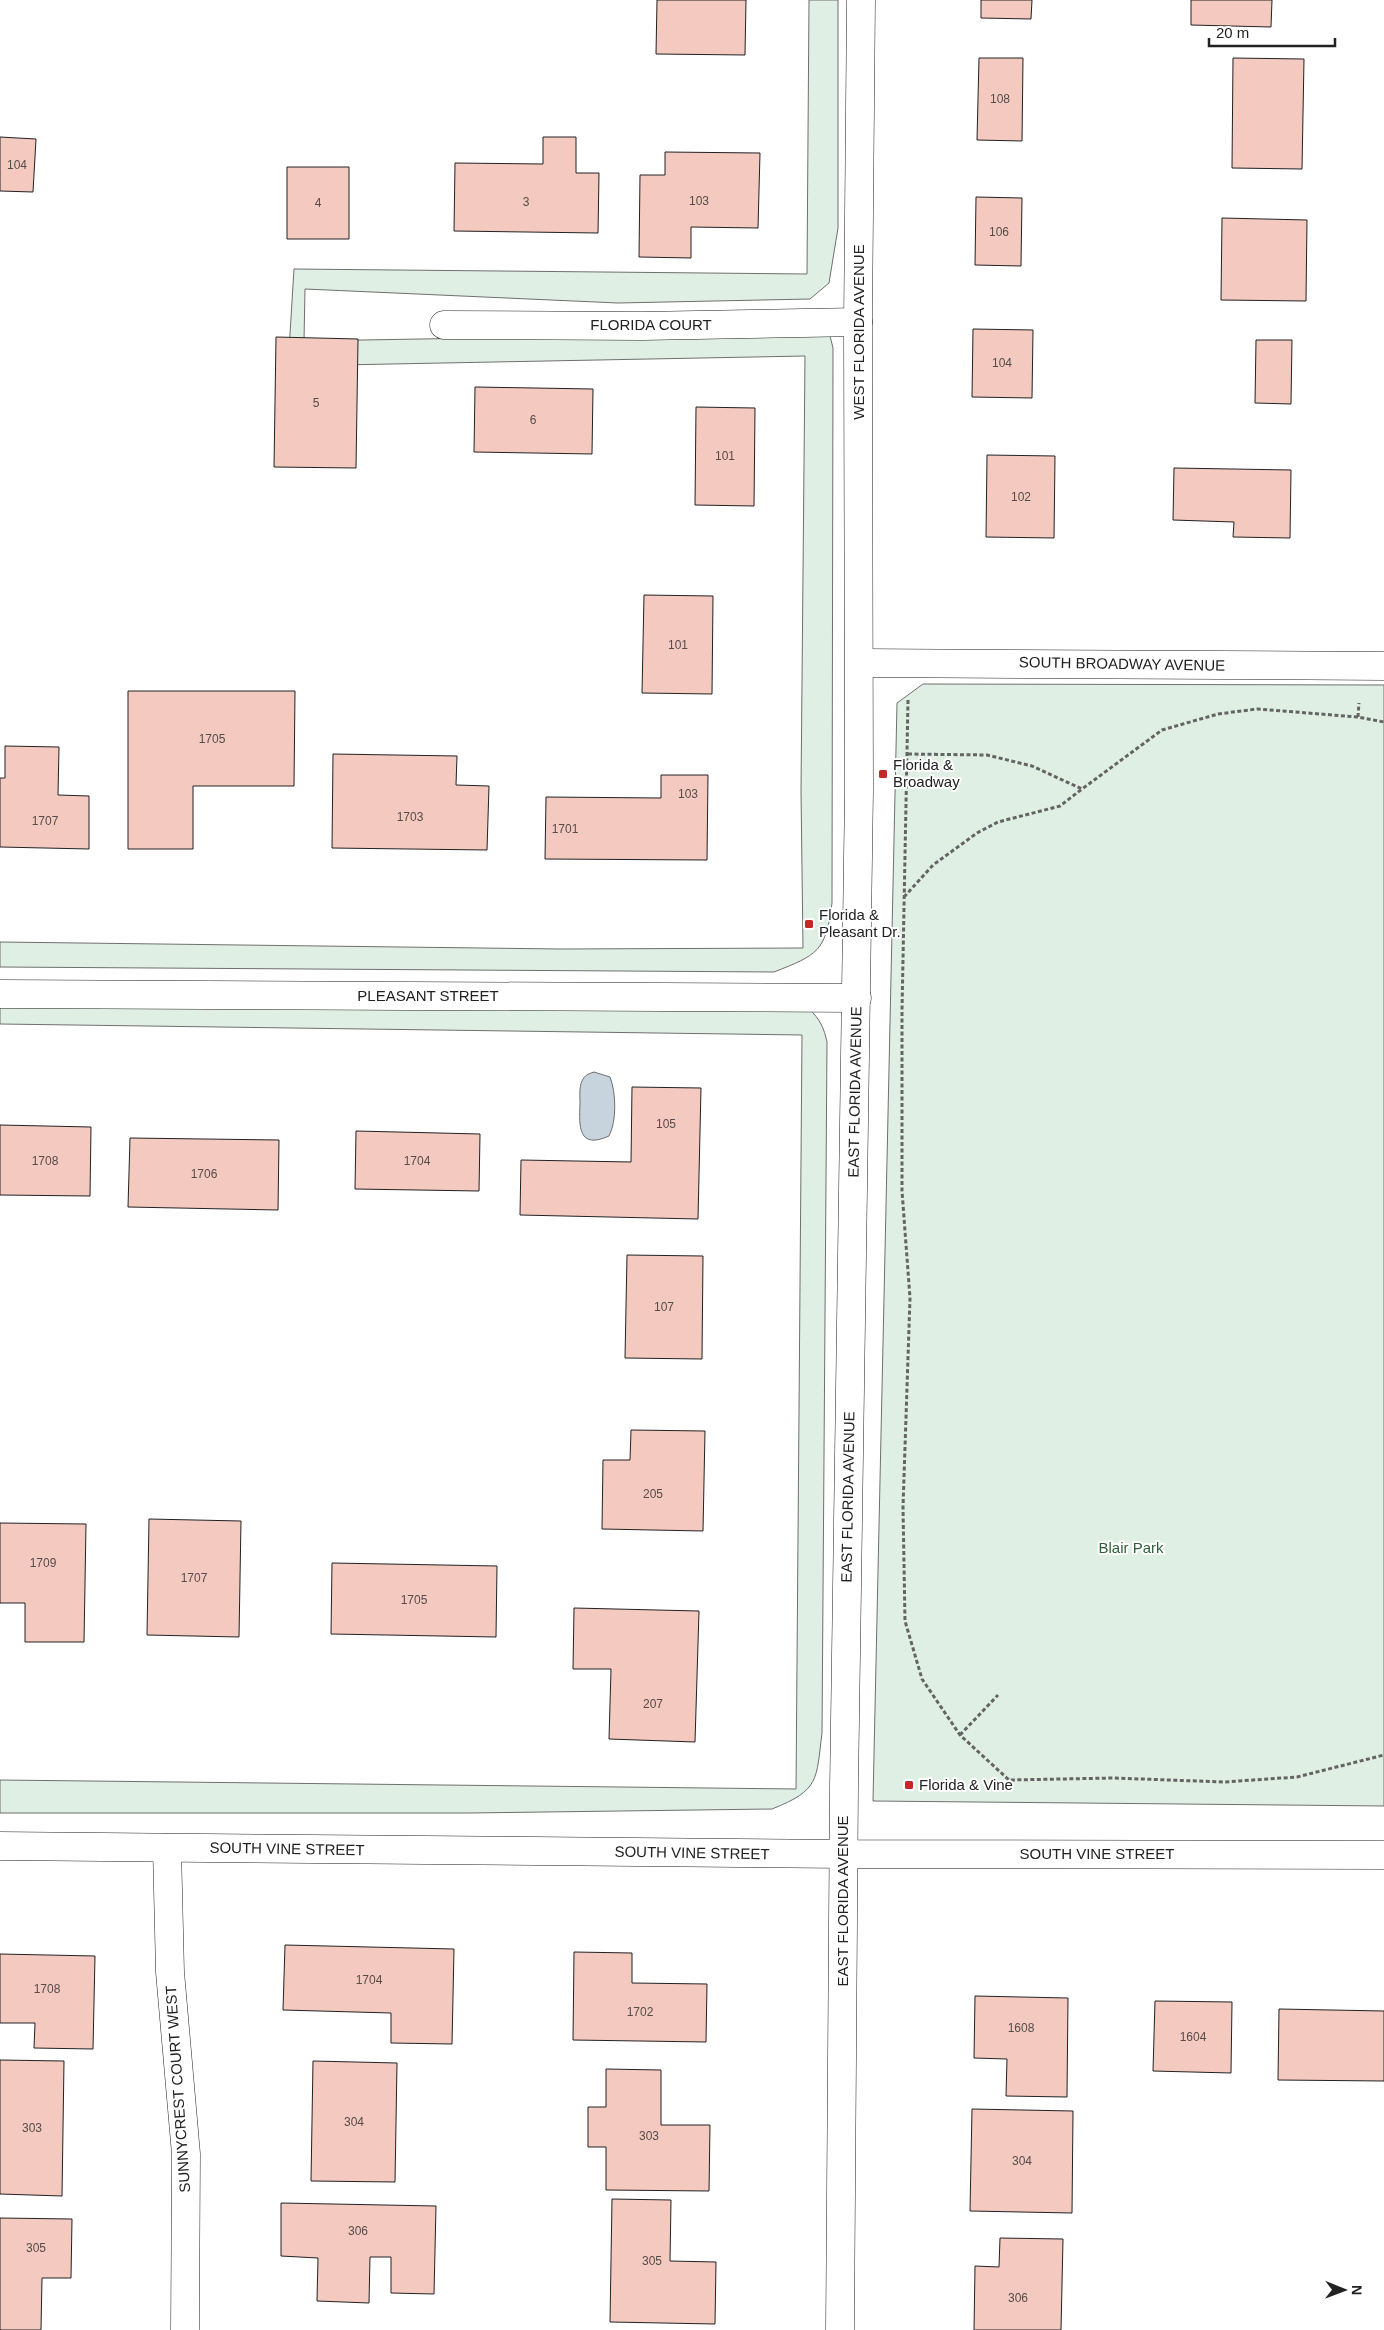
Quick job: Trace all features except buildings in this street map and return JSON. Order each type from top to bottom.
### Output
[{"type":"street","name":"WEST FLORIDA AVENUE","points":[[860,663],[858,322],[861,0]]},
{"type":"street","name":"FLORIDA COURT","points":[[444,325],[642,326],[858,322]]},
{"type":"street","name":"SOUTH BROADWAY AVENUE","points":[[860,663],[1384,666]]},
{"type":"street","name":"EAST FLORIDA AVENUE","points":[[840,2330],[844,1854],[860,663]]},
{"type":"street","name":"PLEASANT STREET","points":[[0,994],[856,998]]},
{"type":"street","name":"SOUTH VINE STREET","points":[[0,1846],[844,1854],[1384,1855]]},
{"type":"street","name":"SUNNYCREST COURT WEST","points":[[167,1848],[170,1972],[186,2154],[185,2330]]},
{"type":"path","points":[[908,697],[903,898],[902,1191],[910,1298],[903,1507],[905,1621],[922,1680],[960,1734],[1009,1780],[1114,1778],[1224,1782],[1288,1778],[1384,1755]]},
{"type":"path","points":[[1358,717],[1359,697]]},
{"type":"path","points":[[903,898],[932,865],[976,833],[998,822],[1060,806],[1162,730],[1218,714],[1257,709],[1358,717],[1384,722]]},
{"type":"path","points":[[908,754],[987,755],[1032,766],[1082,789]]},
{"type":"path","points":[[960,1734],[998,1695]]},
{"type":"green space","points":[[809,0],[838,0],[838,228],[829,283],[810,299],[618,303],[305,289],[304,341],[829,332],[833,348],[832,903],[826,932],[817,950],[810,956],[774,972],[0,967],[0,942],[561,949],[803,948],[801,791],[805,356],[288,366],[294,269],[807,274]]},
{"type":"green space","name":"Blair Park","points":[[923,684],[1384,685],[1384,1806],[873,1801],[897,703]]},
{"type":"green space","points":[[0,1006],[809,1009],[821,1024],[827,1042],[822,1733],[816,1773],[813,1782],[807,1789],[799,1796],[772,1809],[470,1813],[0,1813],[0,1780],[796,1789],[802,1035],[0,1024]]},
{"type":"shaded area","points":[[594,1072],[610,1077],[614,1090],[615,1106],[612,1130],[609,1136],[599,1140],[591,1140],[582,1134],[580,1120],[581,1083],[587,1075]]},
{"type":"place","name":"Florida & Broadway","points":[[883,774]]},
{"type":"place","name":"Florida & Pleasant Dr.","points":[[809,924]]},
{"type":"place","name":"Florida & Vine","points":[[909,1785]]}]
